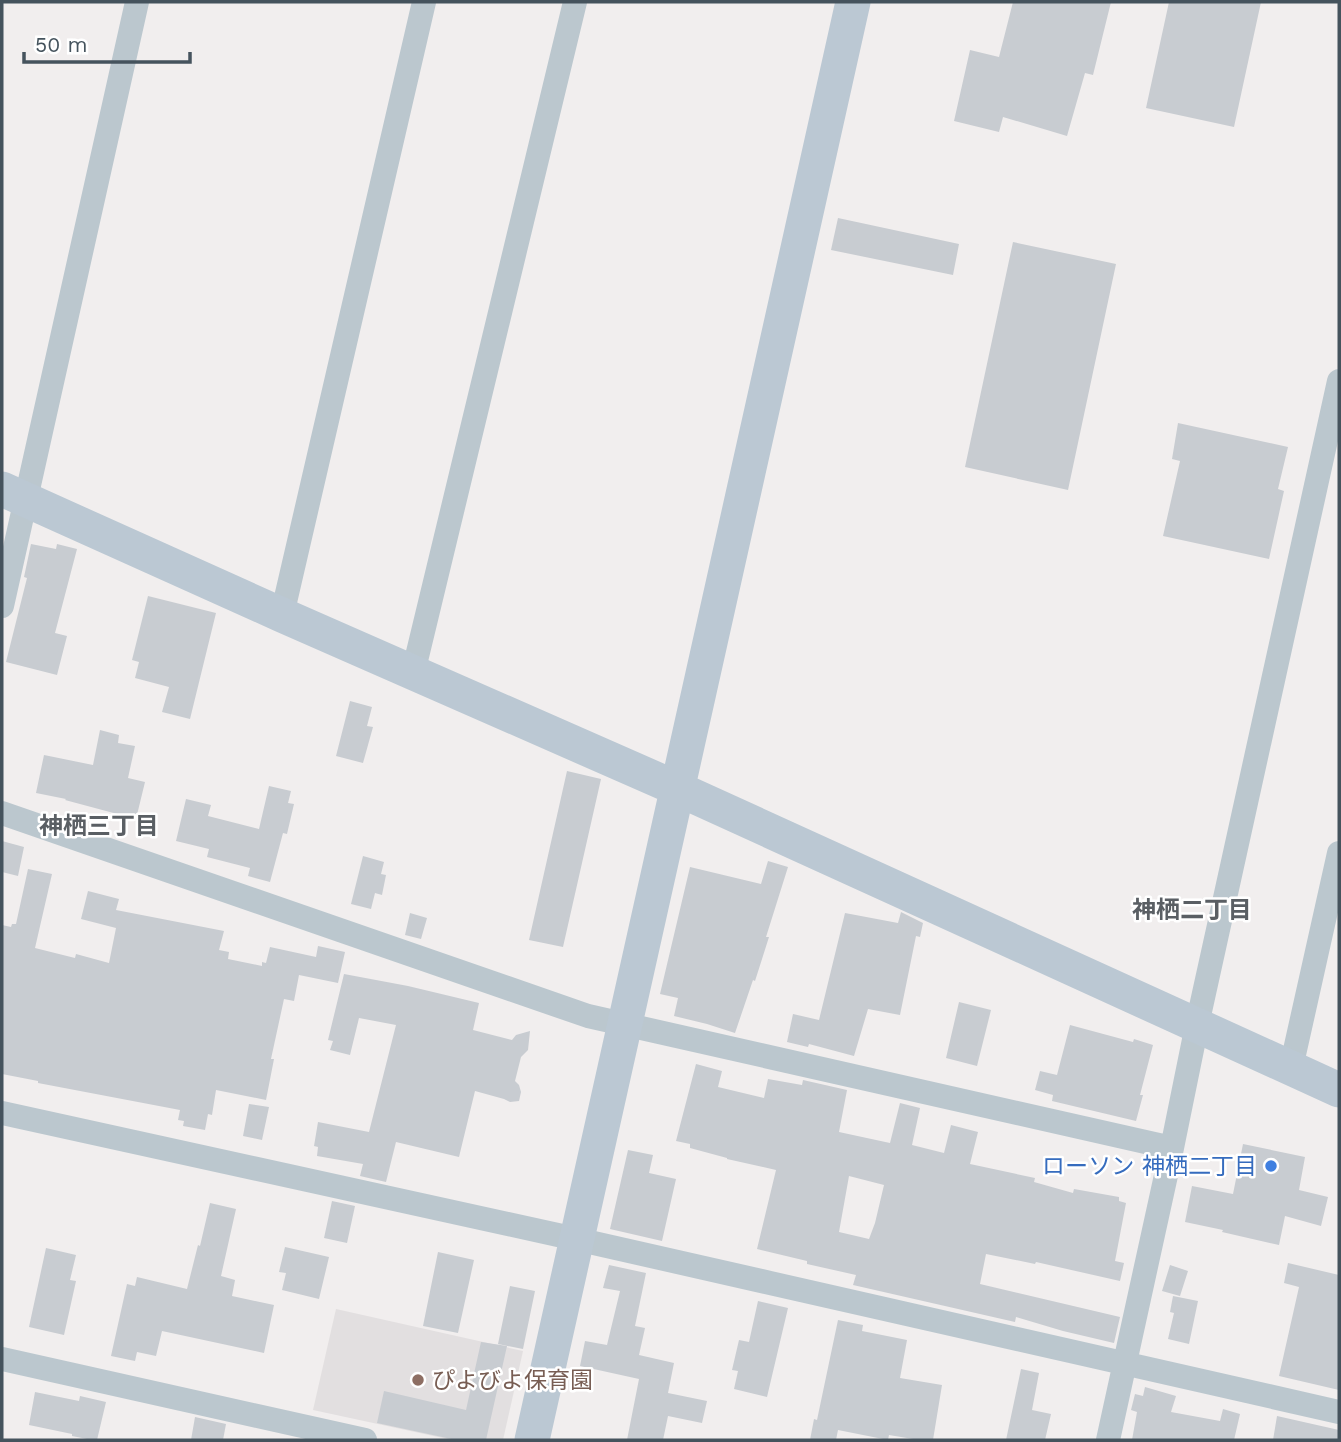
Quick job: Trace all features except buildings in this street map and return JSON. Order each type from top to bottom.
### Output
[{"type":"street","points":[[2,606],[14,494],[137,2]]},
{"type":"street","points":[[282,615],[424,2]]},
{"type":"street","points":[[413,673],[575,2]]},
{"type":"street","points":[[532,1440],[853,2]]},
{"type":"street","points":[[1108,1440],[1339,381]]},
{"type":"street","points":[[14,494],[677,788],[1339,1090]]},
{"type":"street","points":[[2,813],[588,1016],[1172,1148]]},
{"type":"street","points":[[1292,1068],[1339,853]]},
{"type":"street","points":[[2,1113],[1339,1412]]},
{"type":"street","points":[[2,1359],[365,1440]]},
{"type":"shaded area","name":"ぴよびよ保育園","points":[[336,1309],[523,1351],[503,1440],[452,1440],[313,1410]]},
{"type":"place","name":"ローソン 神栖二丁目","points":[[1271,1166]]},
{"type":"place","name":"ぴよびよ保育園","points":[[418,1380]]},
{"type":"district","name":"神栖三丁目","points":[[99,826]]},
{"type":"district","name":"神栖二丁目","points":[[1192,910]]}]
